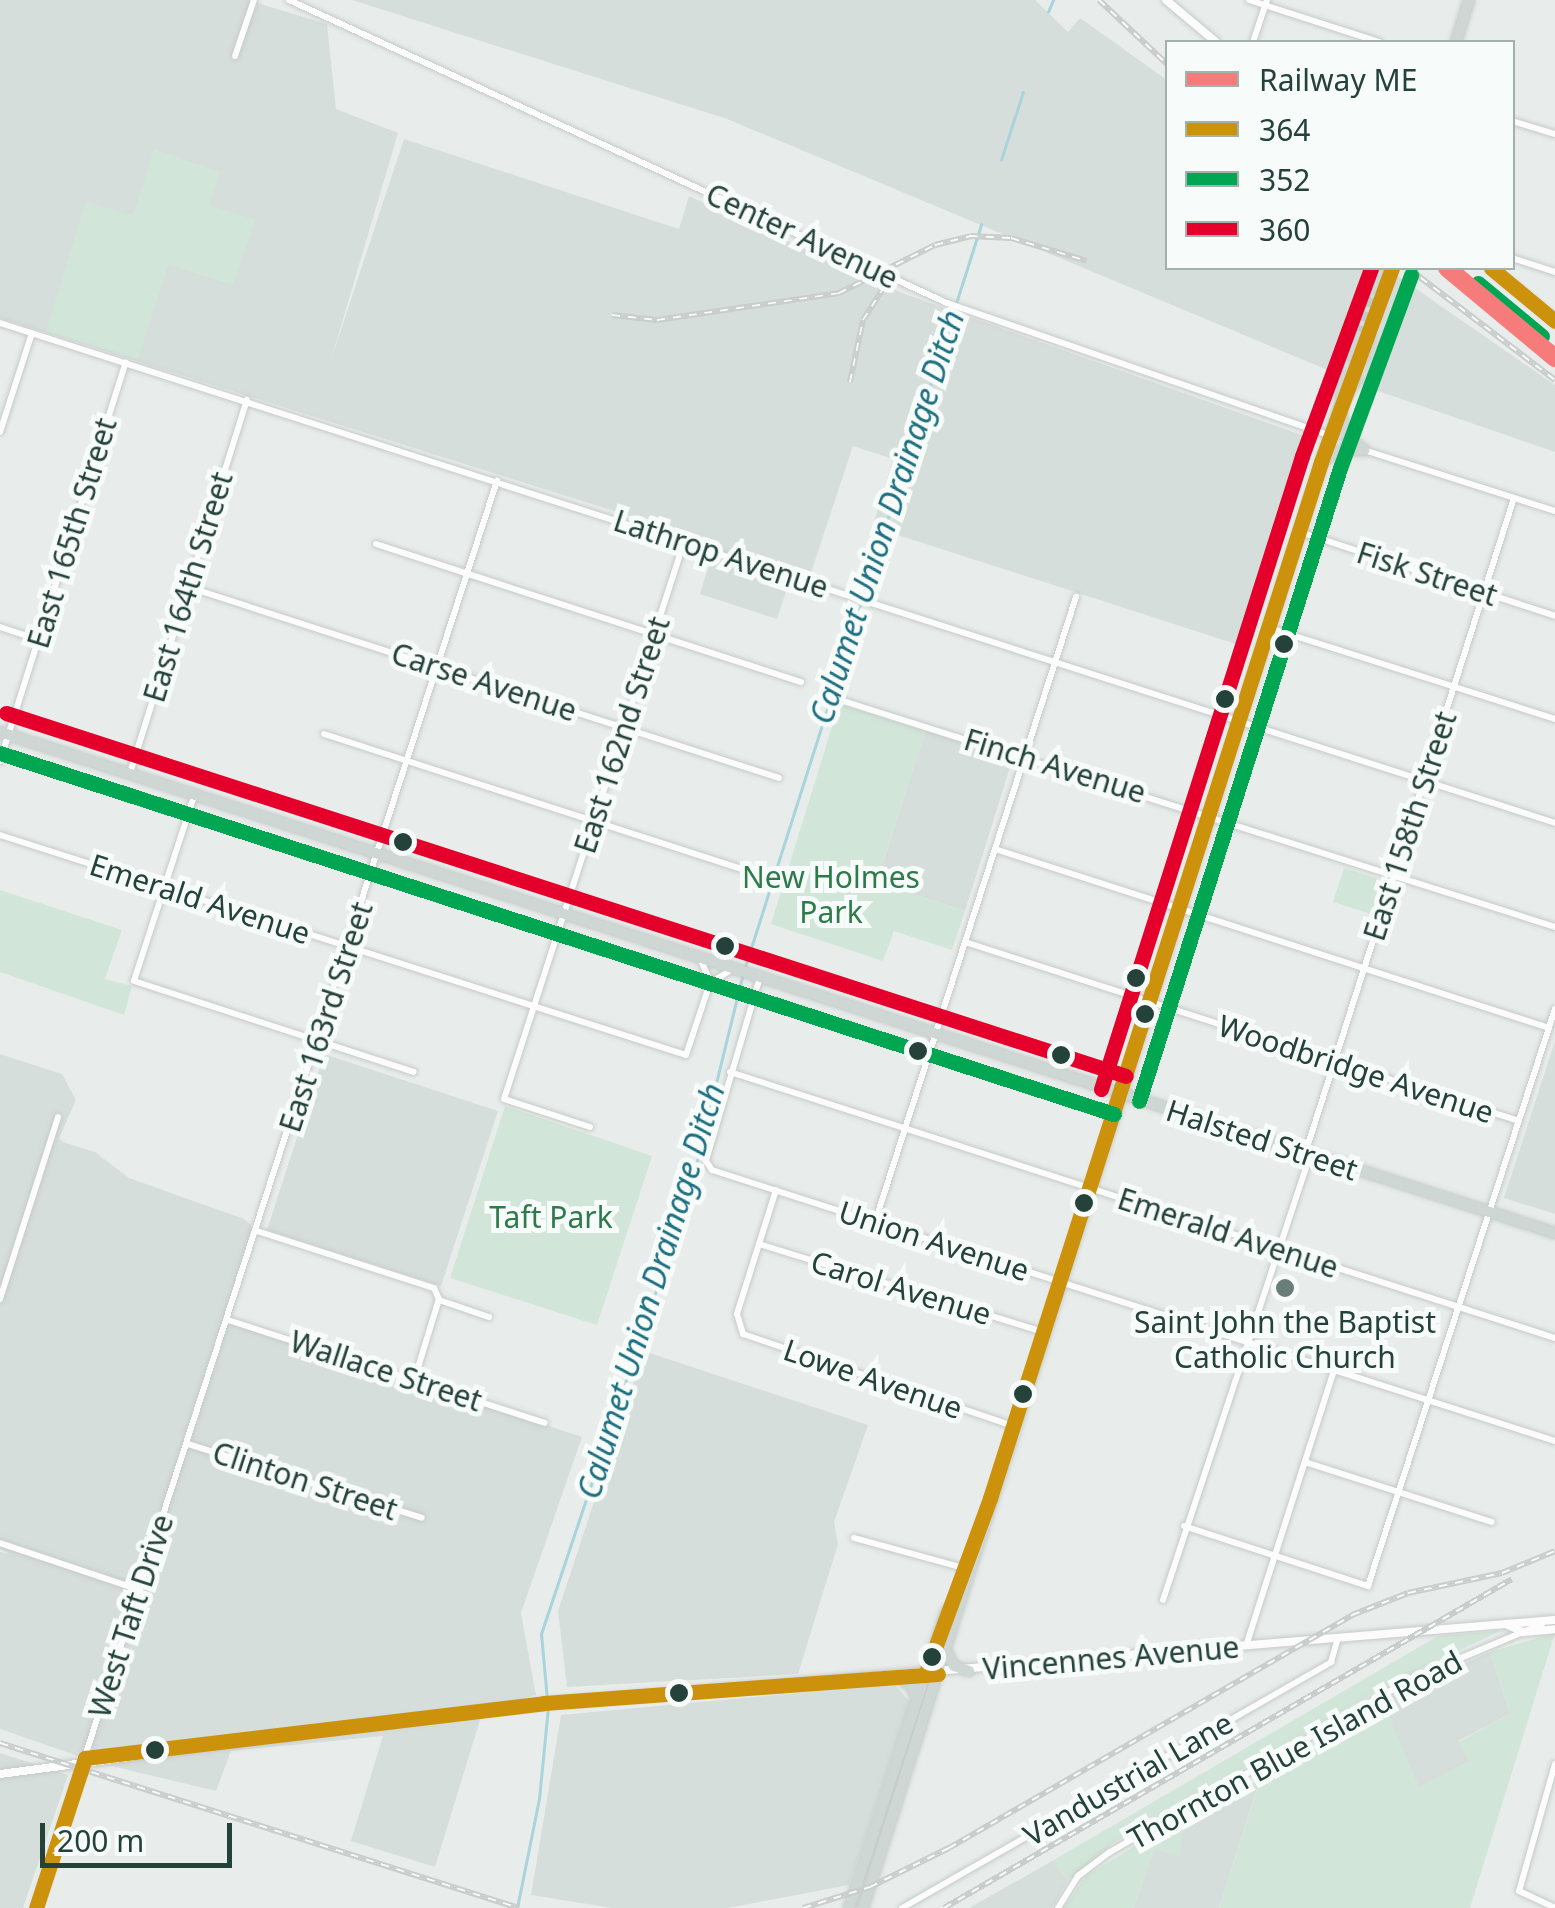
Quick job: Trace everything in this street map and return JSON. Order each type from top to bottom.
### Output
[{"type":"main road","points":[[1457,40],[1469,0]]},
{"type":"main road","points":[[1378,270],[1378,290],[1391,270]]},
{"type":"main road","points":[[1350,355],[1363,337],[1363,359]]},
{"type":"main road","points":[[863,1908],[946,1651],[954,1608],[1350,379]]},
{"type":"main road","points":[[1340,406],[1345,436],[1364,450]]},
{"type":"main road","points":[[1321,462],[1343,450],[1364,450]]},
{"type":"main road","name":"Halsted Street","points":[[4,733],[1555,1234]]},
{"type":"main road","points":[[848,1908],[946,1612],[954,1608]]},
{"type":"main road","points":[[946,1651],[954,1666],[969,1672]]},
{"type":"main road","points":[[897,1678],[912,1686],[917,1700]]},
{"type":"street","points":[[235,56],[254,0]]},
{"type":"street","name":"Center Avenue","points":[[289,0],[363,28],[966,310],[1330,436]]},
{"type":"street","points":[[1166,0],[1214,40]]},
{"type":"street","points":[[1249,0],[1266,2],[1373,40]]},
{"type":"street","points":[[1255,40],[1266,2]]},
{"type":"street","points":[[1515,122],[1555,134]]},
{"type":"street","points":[[1515,259],[1555,272]]},
{"type":"street","points":[[1493,270],[1555,321]]},
{"type":"street","name":"Lathrop Avenue","points":[[0,323],[1555,822]]},
{"type":"street","points":[[0,432],[32,334]]},
{"type":"street","name":"East 165th Street","points":[[0,761],[4,733],[39,640],[126,362]]},
{"type":"street","name":"East 164th Street","points":[[130,774],[247,400]]},
{"type":"street","points":[[1364,450],[1555,511]]},
{"type":"street","name":"East 163rd Street","points":[[171,1496],[497,481]]},
{"type":"street","name":"East 158th Street","points":[[1163,1600],[1308,1155],[1514,498]]},
{"type":"street","name":"Fisk Street","points":[[1298,532],[1555,616]]},
{"type":"street","name":"East 162nd Street","points":[[590,1127],[504,1099],[684,542]]},
{"type":"street","points":[[376,544],[801,682]]},
{"type":"street","name":"Carse Avenue","points":[[188,587],[779,778]]},
{"type":"street","points":[[874,1222],[1076,597]]},
{"type":"street","points":[[0,627],[39,640]]},
{"type":"street","points":[[1268,628],[1555,719]]},
{"type":"street","name":"Finch Avenue","points":[[840,700],[1208,813],[1555,927]]},
{"type":"street","points":[[324,734],[747,872]]},
{"type":"street","points":[[194,794],[134,981],[414,1072]]},
{"type":"street","name":"Emerald Avenue","points":[[0,835],[686,1056],[710,983]]},
{"type":"street","points":[[995,849],[1549,1028]]},
{"type":"street","points":[[558,934],[710,983]]},
{"type":"street","name":"Woodbridge Avenue","points":[[965,942],[1520,1120]]},
{"type":"street","points":[[700,958],[710,983]]},
{"type":"street","points":[[710,983],[732,968]]},
{"type":"street","points":[[730,1072],[760,977]]},
{"type":"street","points":[[753,998],[929,1054]]},
{"type":"street","points":[[1184,1526],[1368,1586],[1555,1009]]},
{"type":"street","name":"Emerald Avenue","points":[[730,1072],[1555,1338]]},
{"type":"street","name":"Union Avenue","points":[[730,1072],[706,1161],[712,1170],[1555,1440]]},
{"type":"street","points":[[0,1299],[58,1117]]},
{"type":"street","points":[[759,1244],[776,1190]]},
{"type":"street","points":[[257,1231],[434,1288],[439,1300],[414,1381]]},
{"type":"street","name":"Lowe Avenue","points":[[759,1244],[738,1326],[748,1337],[1013,1426]]},
{"type":"street","name":"Carol Avenue","points":[[759,1244],[1044,1332]]},
{"type":"street","points":[[439,1300],[490,1317]]},
{"type":"street","name":"Wallace Street","points":[[228,1320],[544,1423]]},
{"type":"street","points":[[1246,1646],[1334,1370]]},
{"type":"street","name":"Clinton Street","points":[[188,1444],[422,1518]]},
{"type":"street","points":[[1305,1462],[1492,1522]]},
{"type":"street","name":"West Taft Drive","points":[[36,1908],[171,1496]]},
{"type":"street","points":[[854,1538],[967,1568]]},
{"type":"street","points":[[0,1544],[140,1590]]},
{"type":"street","name":"Vincennes Avenue","points":[[0,1774],[85,1758],[548,1702],[897,1678],[1338,1638],[1554,1623]]},
{"type":"street","name":"Vincennes Avenue","points":[[1506,1624],[1524,1632],[1554,1623]]},
{"type":"street","name":"Thornton Blue Island Road","points":[[1058,1908],[1078,1876],[1110,1852],[1393,1688],[1524,1632]]},
{"type":"street","name":"Vandustrial Lane","points":[[902,1908],[1330,1662],[1338,1638]]},
{"type":"street","points":[[1555,1764],[1520,1890],[1555,1908]]},
{"type":"shaded area","points":[[0,0],[247,0],[327,24],[336,109],[398,133],[331,360],[404,139],[679,229],[689,196],[902,293],[1310,438],[1242,646],[898,535],[875,519],[893,459],[853,446],[811,573],[794,568],[777,619],[700,594],[716,543],[0,318]]},
{"type":"shaded area","points":[[352,0],[1035,0],[1068,32],[1080,18],[1165,79],[1165,270],[1389,270],[1555,385],[1555,452],[1378,391],[727,119]]},
{"type":"shaded area","points":[[925,731],[1013,758],[965,911],[877,882]]},
{"type":"shaded area","points":[[1555,1041],[1555,1214],[1504,1198]]},
{"type":"shaded area","points":[[0,1054],[62,1074],[76,1100],[59,1138],[63,1142],[95,1152],[129,1178],[244,1219],[257,1231],[228,1319],[582,1437],[521,1613],[536,1695],[483,1710],[435,1867],[351,1841],[383,1736],[231,1751],[216,1791],[95,1762],[0,1729],[0,1552],[10,1554],[0,1549]]},
{"type":"shaded area","points":[[324,1054],[498,1111],[441,1286],[267,1230]]},
{"type":"shaded area","points":[[644,1351],[868,1425],[834,1522],[838,1544],[798,1674],[567,1687],[558,1611]]},
{"type":"shaded area","points":[[1490,1652],[1510,1714],[1458,1741],[1470,1761],[1418,1788],[1382,1701]]},
{"type":"shaded area","points":[[894,1684],[910,1702],[849,1885],[728,1908],[612,1908],[531,1895],[561,1715]]},
{"type":"shaded area","points":[[0,1753],[68,1775],[23,1908],[0,1908]]},
{"type":"shaded area","points":[[1248,1786],[1257,1789],[1219,1908],[1134,1908],[1154,1849],[1178,1855],[1183,1828]]},
{"type":"shaded area","points":[[1052,1861],[1068,1880],[1052,1908],[969,1908]]},
{"type":"green space","points":[[154,149],[220,172],[209,205],[255,220],[233,285],[168,265],[138,359],[46,332],[86,201],[133,216]]},
{"type":"green space","name":"New Holmes Park","points":[[839,704],[925,731],[877,882],[965,911],[952,950],[894,931],[883,961],[771,924]]},
{"type":"green space","points":[[1344,868],[1382,880],[1371,914],[1333,902]]},
{"type":"green space","points":[[0,890],[122,930],[105,979],[132,986],[124,1015],[0,972]]},
{"type":"green space","name":"Taft Park","points":[[505,1106],[652,1156],[597,1325],[450,1278]]},
{"type":"green space","points":[[1500,1631],[1393,1682],[1113,1843],[1068,1880],[1052,1861],[1438,1636]]},
{"type":"green space","points":[[1555,1633],[1470,1908],[1219,1908],[1257,1790],[1248,1786],[1382,1701],[1419,1787],[1469,1761],[1458,1742],[1510,1714],[1490,1652]]},
{"type":"green space","points":[[1185,1815],[1179,1856],[1154,1850],[1134,1908],[1064,1908],[1086,1876]]},
{"type":"waterway","name":"Calumet Union Drainage Ditch","points":[[1048,12],[1053,0]]},
{"type":"waterway","name":"Calumet Union Drainage Ditch","points":[[1001,160],[1023,92]]},
{"type":"waterway","name":"Calumet Union Drainage Ditch","points":[[745,967],[981,225]]},
{"type":"waterway","name":"Calumet Union Drainage Ditch","points":[[547,1700],[541,1634],[691,1185],[743,974]]},
{"type":"waterway","name":"Calumet Union Drainage Ditch","points":[[517,1908],[539,1799],[548,1708]]},
{"type":"tunnel","points":[[1357,335],[1372,288]]},
{"type":"tunnel","points":[[1369,338],[1384,292]]},
{"type":"railway","points":[[1099,0],[1165,62]]},
{"type":"railway","points":[[612,315],[657,320],[839,293],[935,245],[970,236],[1011,238],[1087,261]]},
{"type":"railway","points":[[1411,270],[1555,380]]},
{"type":"railway","points":[[850,382],[863,320],[893,273]]},
{"type":"railway","points":[[803,1908],[870,1887],[949,1848],[1352,1615],[1408,1593],[1502,1573],[1555,1551]]},
{"type":"railway","points":[[944,1908],[1512,1579]]},
{"type":"railway","points":[[0,1743],[519,1908]]},
{"type":"rail line","name":"ME","points":[[1449,270],[1555,358]]},
{"type":"transit line","name":"360","points":[[1101,1089],[1302,456],[1370,270]]},
{"type":"transit line","name":"364","points":[[925,1675],[990,1498],[1321,462],[1391,270]]},
{"type":"transit line","name":"364","points":[[1493,270],[1555,321]]},
{"type":"transit line","name":"352","points":[[1139,1101],[1340,468],[1411,275]]},
{"type":"transit line","name":"352","points":[[1478,283],[1542,336]]},
{"type":"transit line","name":"360","points":[[6,713],[1126,1076]]},
{"type":"transit line","name":"352","points":[[0,753],[1114,1114]]},
{"type":"transit line","name":"364","points":[[85,1758],[544,1703],[938,1674]]},
{"type":"transit line","name":"364","points":[[36,1908],[85,1758]]},
{"type":"place","name":"Saint John the Baptist Catholic Church","points":[[1285,1288]]}]
